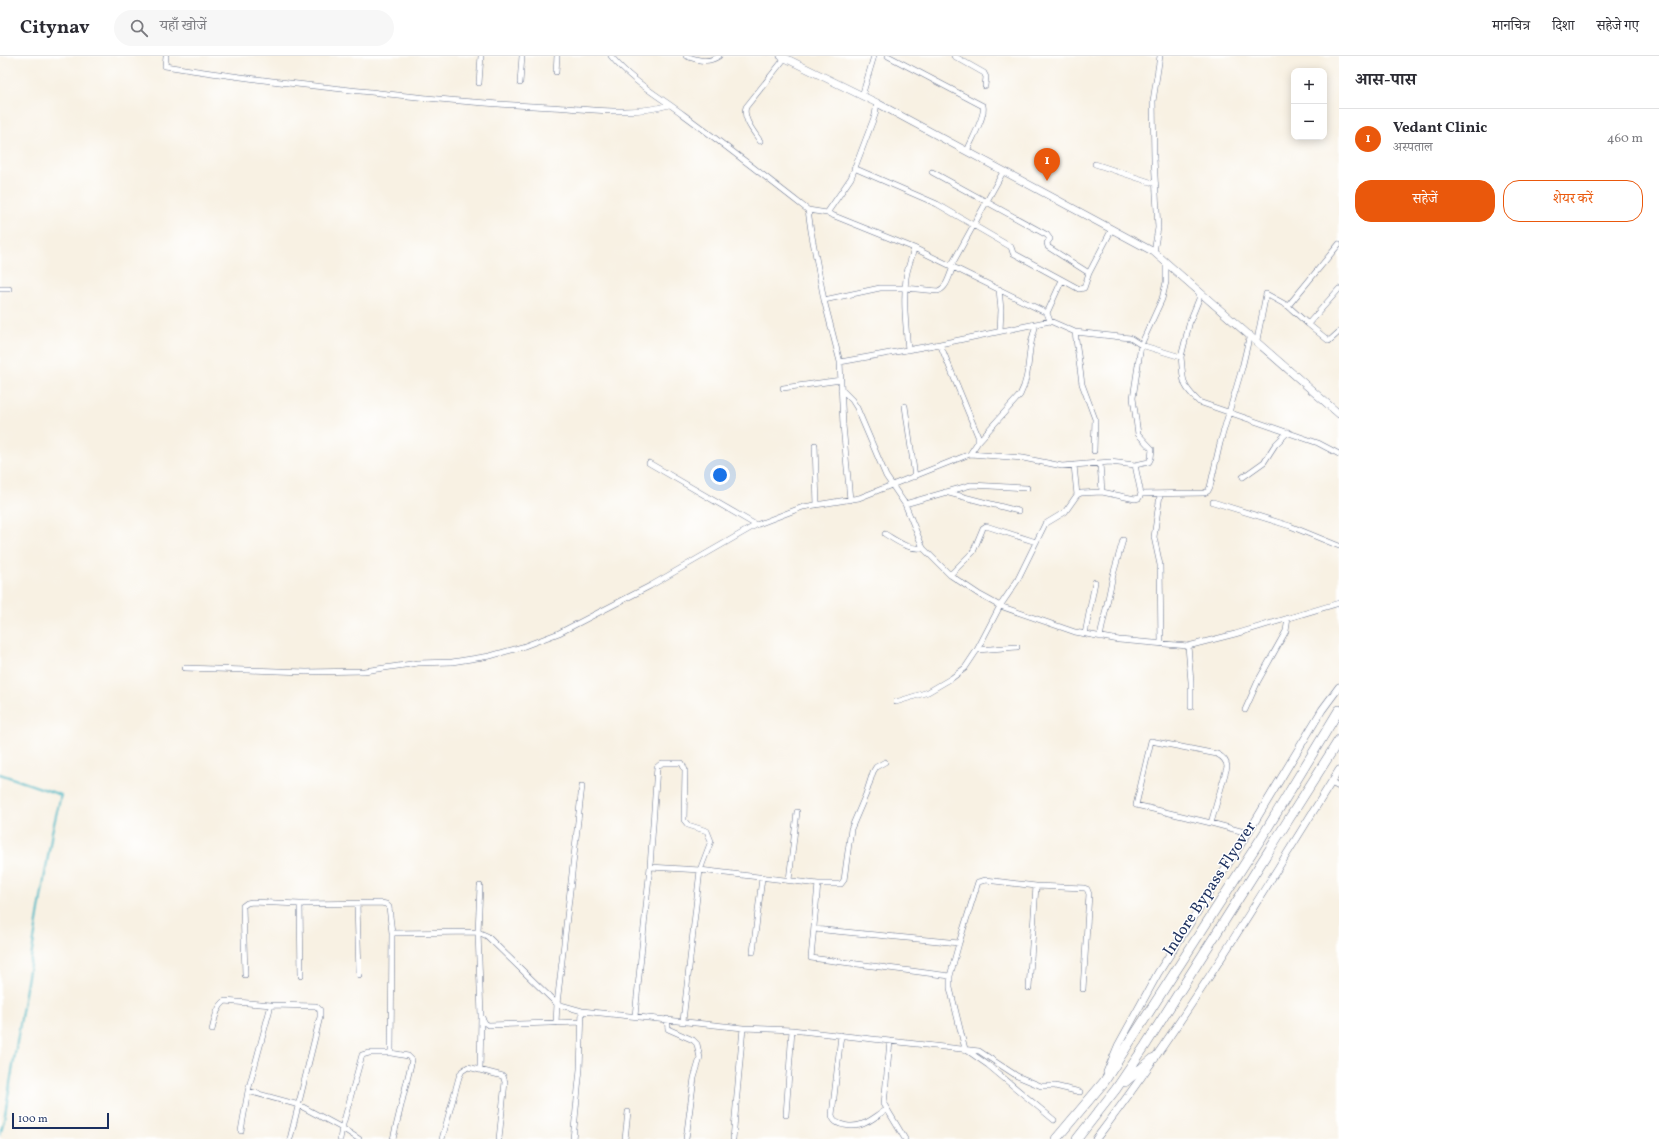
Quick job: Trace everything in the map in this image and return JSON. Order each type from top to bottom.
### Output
[{"type":"highway","name":"Indore Bypass Flyover","points":[[1056,1139],[1104,1082],[1251,854],[1339,710]]},
{"type":"highway","name":"Indore Bypass Flyover","points":[[1116,1089],[1266,858],[1339,740]]},
{"type":"highway","points":[[1077,1139],[1116,1089],[1154,1058]]},
{"type":"street","points":[[166,56],[165,66],[206,73],[397,96],[484,103],[603,109],[649,110],[669,105]]},
{"type":"street","points":[[479,83],[481,56]]},
{"type":"street","points":[[520,83],[522,56]]},
{"type":"street","points":[[556,72],[557,56]]},
{"type":"street","points":[[611,56],[620,67],[644,87],[808,210],[828,213],[914,248],[1047,313],[1050,321]]},
{"type":"street","points":[[686,56],[702,61],[719,56]]},
{"type":"street","points":[[862,96],[874,56]]},
{"type":"street","points":[[888,56],[983,106],[984,109],[982,117],[967,151]]},
{"type":"street","points":[[954,56],[984,73],[986,77],[984,86]]},
{"type":"street","points":[[1154,252],[1158,228],[1153,101],[1160,56]]},
{"type":"street","points":[[760,141],[746,117],[745,110],[783,57],[877,103],[1154,252],[1250,334],[1339,414]]},
{"type":"street","points":[[828,213],[849,182],[875,115],[877,103]]},
{"type":"street","points":[[1095,164],[1156,184]]},
{"type":"street","points":[[854,168],[937,204],[1011,247],[1013,253],[1082,290],[1089,273],[1112,229]]},
{"type":"street","points":[[932,172],[1047,235],[1050,239],[1047,243],[1048,248],[1089,273]]},
{"type":"street","points":[[824,300],[871,289],[905,288],[938,291],[943,289],[952,267],[1003,172]]},
{"type":"street","points":[[808,210],[824,300],[840,362],[850,500]]},
{"type":"street","points":[[1288,306],[1339,244]]},
{"type":"street","points":[[908,350],[905,288],[906,277],[914,248]]},
{"type":"street","points":[[185,668],[306,672],[364,671],[418,663],[452,662],[490,656],[522,647],[559,633],[650,586],[756,525],[803,507],[850,500],[892,486],[970,454],[1023,458],[1062,466],[1100,463],[1124,463],[1135,465],[1150,460],[1152,451],[1138,434],[1133,402],[1136,371],[1141,345],[1162,299],[1166,282],[1166,262]]},
{"type":"street","points":[[1047,313],[1062,280]]},
{"type":"street","points":[[0,289],[9,289]]},
{"type":"street","points":[[999,289],[1001,310],[1000,331]]},
{"type":"street","points":[[1308,324],[1339,289]]},
{"type":"street","points":[[1199,290],[1199,299],[1190,321],[1181,357],[1182,378],[1187,390],[1199,402],[1318,443],[1339,454]]},
{"type":"street","points":[[1256,340],[1266,294],[1288,306],[1329,341],[1339,332]]},
{"type":"street","points":[[840,362],[940,344],[1050,321],[1075,332],[1130,338],[1141,345],[1181,357]]},
{"type":"street","points":[[970,454],[978,442],[1013,404],[1025,386],[1028,374],[1030,346],[1036,324]]},
{"type":"street","points":[[1075,332],[1082,384],[1095,419],[1094,451]]},
{"type":"street","points":[[1141,494],[1160,495],[1204,493],[1208,491],[1250,334]]},
{"type":"street","points":[[940,344],[975,428],[978,436],[978,442]]},
{"type":"street","points":[[783,388],[841,380]]},
{"type":"street","points":[[841,389],[852,400],[857,408],[883,469],[892,486],[905,504],[923,548],[950,575],[1000,606],[1085,634],[1100,637],[1188,646],[1339,603]]},
{"type":"street","points":[[905,406],[915,477]]},
{"type":"street","points":[[1243,477],[1264,462],[1275,445],[1288,432]]},
{"type":"street","points":[[815,445],[817,505]]},
{"type":"street","points":[[649,463],[756,525]]},
{"type":"street","points":[[1100,463],[1102,492]]},
{"type":"street","points":[[1074,465],[1077,495]]},
{"type":"street","points":[[1135,465],[1141,494]]},
{"type":"street","points":[[905,504],[964,486],[979,484],[1027,488]]},
{"type":"street","points":[[944,492],[1018,510]]},
{"type":"street","points":[[896,702],[928,692],[952,678],[965,668],[977,650],[1000,606],[1017,581],[1045,524],[1065,512],[1077,495],[1081,493],[1102,492],[1135,499],[1139,498],[1141,494]]},
{"type":"street","points":[[1160,495],[1154,537],[1160,565],[1161,644]]},
{"type":"street","points":[[1212,502],[1290,526],[1339,546]]},
{"type":"street","points":[[950,575],[973,552],[983,528],[986,526],[1036,542]]},
{"type":"street","points":[[885,534],[908,547],[915,549],[923,548]]},
{"type":"street","points":[[1100,637],[1122,540]]},
{"type":"street","points":[[1085,634],[1095,582]]},
{"type":"street","points":[[1245,710],[1258,681],[1286,631],[1288,618]]},
{"type":"street","points":[[1188,646],[1191,682],[1191,707]]},
{"type":"street","points":[[977,650],[1017,647]]},
{"type":"street","points":[[1104,1082],[1118,1046],[1158,973],[1248,833],[1322,710],[1339,687]]},
{"type":"street","points":[[1212,823],[1227,768],[1225,760],[1217,754],[1151,741],[1136,805],[1248,833]]},
{"type":"street","points":[[650,867],[700,870],[818,884],[841,884],[844,880],[851,829],[866,794],[873,772],[876,767],[884,762]]},
{"type":"street","points":[[635,1016],[650,867],[657,767],[662,763],[682,763],[685,770],[684,820],[688,825],[707,831],[712,841],[700,870],[683,1020]]},
{"type":"street","points":[[1096,1139],[1186,1014],[1339,770]]},
{"type":"street","points":[[1331,782],[1339,787]]},
{"type":"street","points":[[556,1023],[582,786]]},
{"type":"street","points":[[789,880],[797,812]]},
{"type":"street","points":[[754,952],[762,878]]},
{"type":"street","points":[[1054,1120],[988,1065],[965,1049],[950,988],[950,976],[978,882],[986,880],[1036,886],[1084,888],[1088,891],[1082,989]]},
{"type":"street","points":[[818,884],[811,958],[950,976]]},
{"type":"street","points":[[480,886],[478,932],[481,1016],[480,1070]]},
{"type":"street","points":[[1029,988],[1036,886]]},
{"type":"street","points":[[245,975],[243,906],[247,903],[386,904],[389,907],[392,933],[390,1053]]},
{"type":"street","points":[[300,904],[301,976]]},
{"type":"street","points":[[357,904],[359,975]]},
{"type":"street","points":[[814,928],[959,943]]},
{"type":"street","points":[[392,933],[478,932],[487,936],[557,1004],[582,1011],[683,1020],[744,1028],[792,1030],[979,1051],[1016,1076],[1041,1086],[1055,1086],[1080,1092]]},
{"type":"street","points":[[212,1030],[220,1005],[225,1001],[272,1005],[316,1006],[320,1010],[320,1017],[290,1139]]},
{"type":"street","points":[[241,1131],[248,1091],[272,1005]]},
{"type":"street","points":[[573,1139],[580,1069],[582,1011]]},
{"type":"street","points":[[481,1016],[488,1025],[582,1022]]},
{"type":"street","points":[[668,1019],[668,1029],[693,1040],[697,1044],[700,1058],[694,1078],[686,1139]]},
{"type":"street","points":[[733,1139],[744,1028]]},
{"type":"street","points":[[786,1115],[792,1030]]},
{"type":"street","points":[[841,1035],[832,1115],[833,1119],[838,1124],[864,1124],[886,1110]]},
{"type":"street","points":[[890,1041],[884,1097],[886,1110],[905,1139]]},
{"type":"street","points":[[340,1139],[362,1056],[369,1053],[390,1053],[408,1056],[412,1060],[393,1139]]},
{"type":"street","points":[[442,1139],[462,1071],[468,1067],[502,1076],[505,1082],[499,1139]]},
{"type":"street","points":[[248,1091],[299,1105],[359,1139]]},
{"type":"street","points":[[625,1139],[628,1112]]},
{"type":"waterway","points":[[0,774],[61,795],[52,832],[4,1120],[0,1134]]},
{"type":"place","name":"Vedant Clinic","points":[[1047,181]]}]
